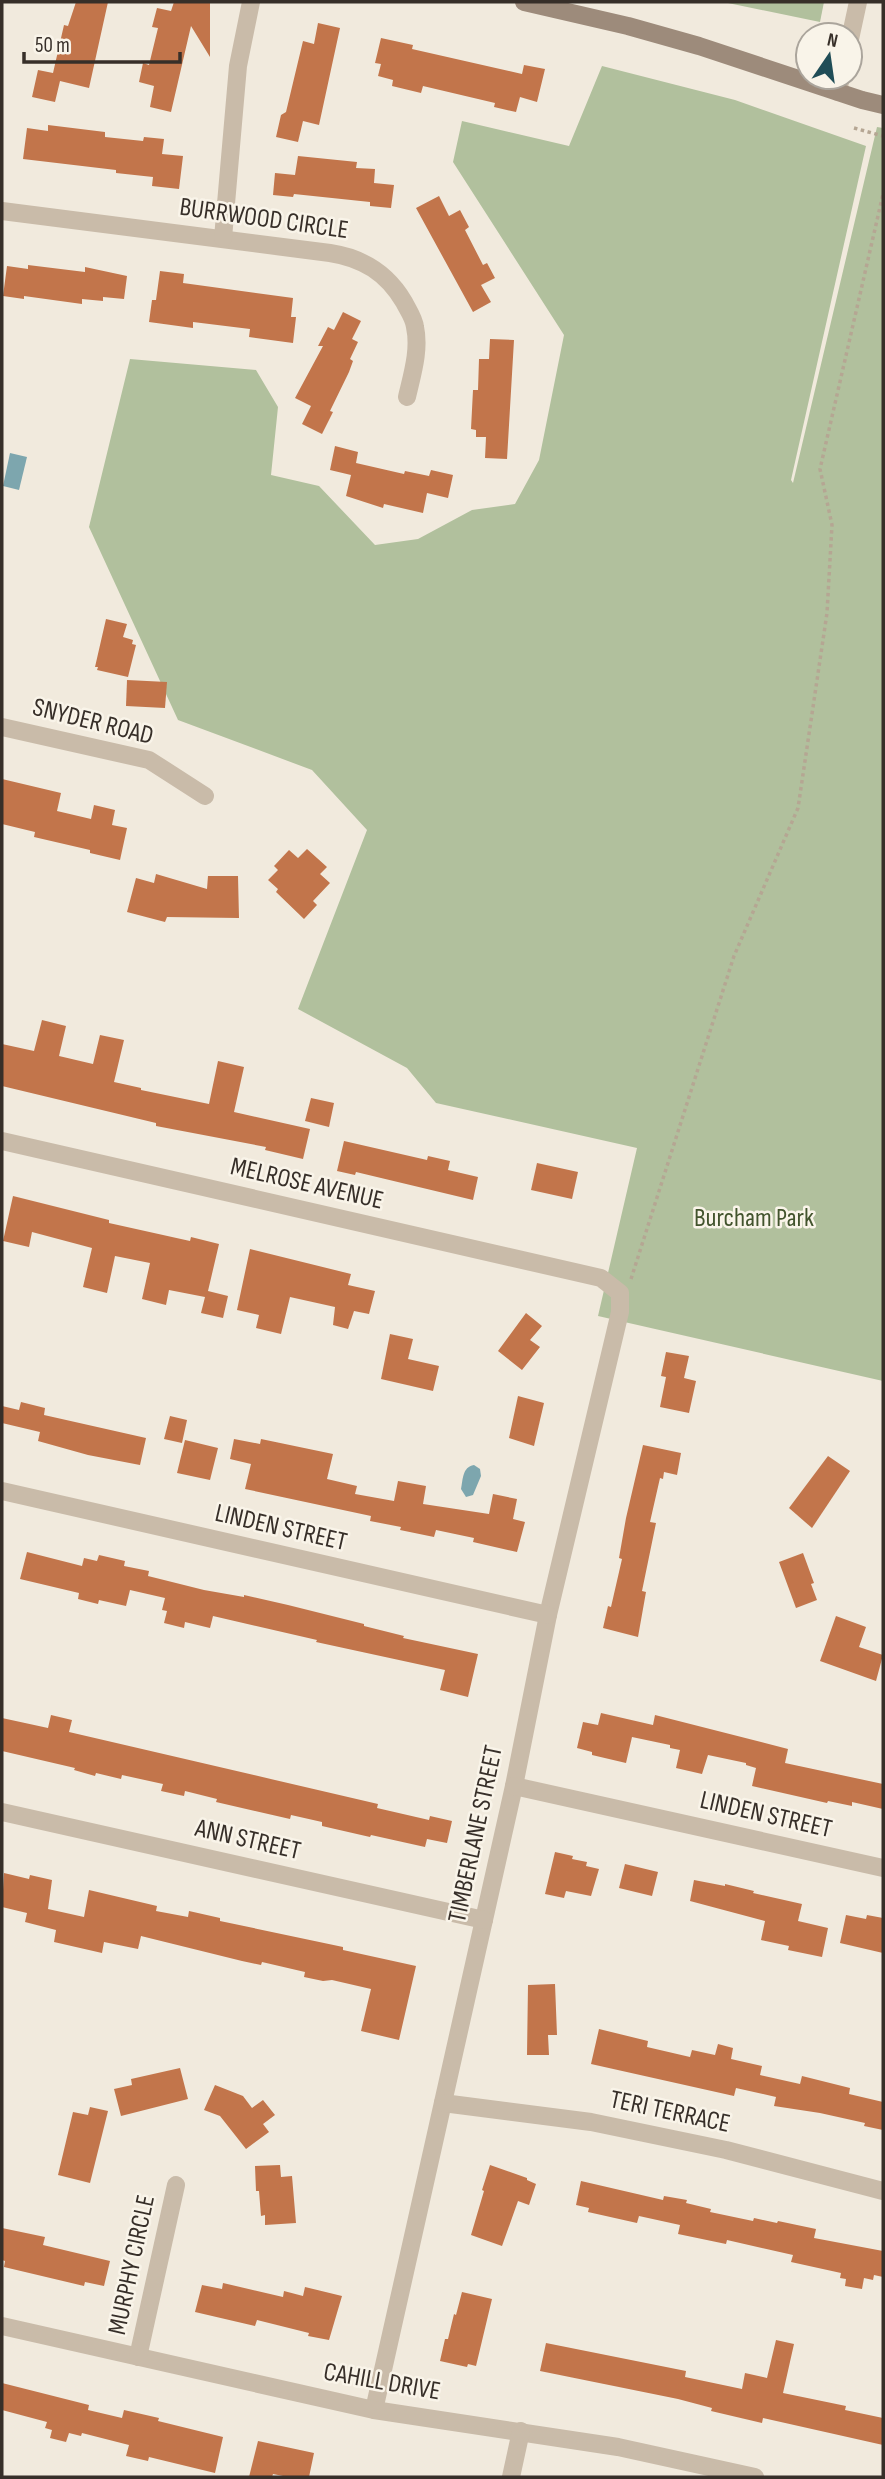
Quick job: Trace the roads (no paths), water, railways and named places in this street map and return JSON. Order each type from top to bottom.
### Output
[{"type":"street","points":[[223,238],[238,66],[251,2]]},
{"type":"street","points":[[524,2],[628,26],[794,72]]},
{"type":"street","points":[[854,21],[858,2]]},
{"type":"street","points":[[854,91],[883,105]]},
{"type":"street","name":"BURRWOOD CIRCLE","points":[[2,211],[348,255],[367,263],[385,276],[399,294],[415,327],[415,359],[407,397]]},
{"type":"street","name":"SNYDER ROAD","points":[[2,727],[149,760],[205,796]]},
{"type":"street","name":"MELROSE AVENUE","points":[[2,1141],[601,1278],[620,1293]]},
{"type":"street","name":"TIMBERLANE STREET","points":[[374,2410],[514,1786],[548,1615],[620,1312],[620,1293]]},
{"type":"street","name":"LINDEN STREET","points":[[2,1491],[548,1615]]},
{"type":"street","name":"LINDEN STREET","points":[[514,1786],[883,1868]]},
{"type":"street","name":"ANN STREET","points":[[2,1812],[484,1920]]},
{"type":"street","name":"TERI TERRACE","points":[[443,2103],[591,2122],[726,2150],[883,2191]]},
{"type":"street","name":"MURPHY CIRCLE","points":[[138,2357],[176,2185]]},
{"type":"street","name":"CAHILL DRIVE","points":[[2,2326],[374,2410],[618,2447],[755,2477]]},
{"type":"street","points":[[511,2477],[520,2431]]},
{"type":"water","points":[[10,453],[27,457],[19,490],[3,486]]},
{"type":"water","points":[[474,1465],[480,1469],[481,1476],[473,1495],[466,1497],[461,1489],[463,1478],[467,1468]]},
{"type":"park label","name":"Burcham Park","points":[[754,1218]]}]
